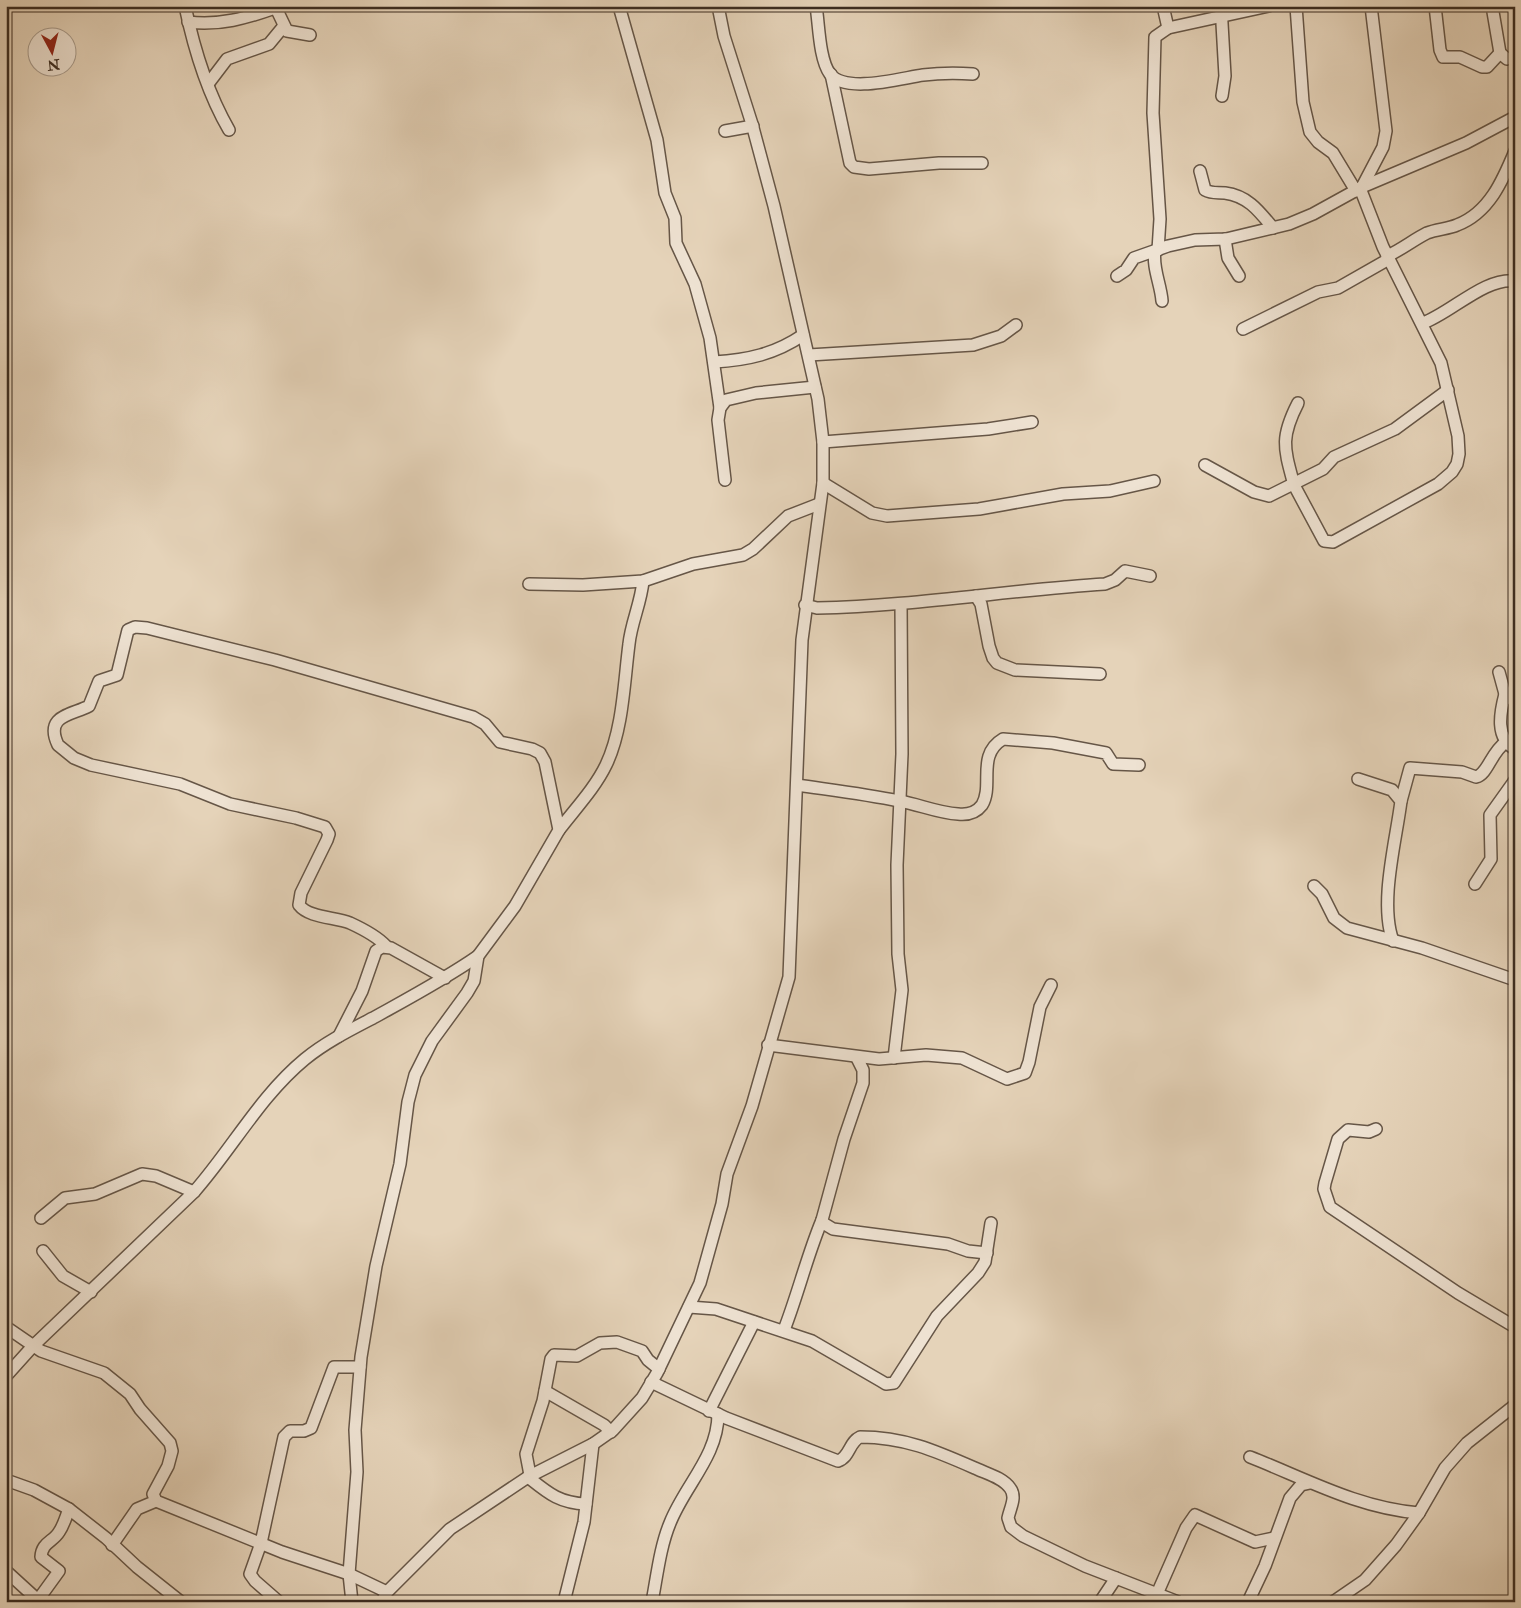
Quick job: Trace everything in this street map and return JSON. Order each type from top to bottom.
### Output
[{"type":"street","points":[[185,6],[188,22],[208,84],[219,113],[229,130]]},
{"type":"street","points":[[619,6],[657,140],[664,194],[675,218],[676,243],[695,284],[714,362],[720,408],[718,420],[725,480]]},
{"type":"street","points":[[6,1327],[33,1346],[51,1355],[104,1373],[130,1394],[170,1443],[172,1456],[153,1494],[156,1501],[261,1543],[350,1574],[385,1597],[450,1529],[529,1476],[593,1444],[611,1432],[642,1398],[651,1382],[689,1307],[706,1261],[722,1204],[727,1174],[752,1106],[791,966],[805,605],[823,483],[824,442],[809,355],[753,126],[724,36],[718,6]]},
{"type":"street","points":[[816,6],[824,55],[850,163],[854,167],[869,169],[939,163],[982,163]]},
{"type":"street","points":[[1163,6],[1168,28]]},
{"type":"street","points":[[1162,301],[1155,264],[1160,233],[1153,113],[1154,42],[1159,32],[1168,28],[1221,12],[1269,6]]},
{"type":"street","points":[[1296,6],[1303,102],[1310,132],[1318,142],[1333,153],[1359,188],[1388,258],[1423,323],[1441,362],[1459,454],[1457,464],[1452,472],[1438,484],[1328,542],[1324,540],[1294,485],[1284,437],[1288,422],[1298,403]]},
{"type":"street","points":[[1359,188],[1383,147],[1386,131],[1371,6]]},
{"type":"street","points":[[1435,6],[1440,50],[1443,57],[1460,57],[1482,67],[1487,67],[1504,56],[1492,6]]},
{"type":"street","points":[[188,22],[202,23],[238,19],[275,7],[283,27],[292,34],[310,35]]},
{"type":"street","points":[[1221,12],[1225,76],[1222,96]]},
{"type":"street","points":[[208,84],[227,59],[268,44],[283,27]]},
{"type":"street","points":[[830,74],[838,80],[859,84],[924,75],[973,74]]},
{"type":"street","points":[[1118,276],[1126,270],[1134,258],[1156,250],[1194,240],[1224,238],[1273,228],[1313,214],[1359,188],[1466,143],[1515,117]]},
{"type":"street","points":[[725,131],[753,126]]},
{"type":"street","points":[[1243,330],[1318,292],[1342,285],[1428,233],[1454,227],[1468,219],[1486,204],[1501,186],[1515,151]]},
{"type":"street","points":[[1200,171],[1205,190],[1234,195],[1250,202],[1273,228]]},
{"type":"street","points":[[1224,238],[1228,258],[1239,276]]},
{"type":"street","points":[[1423,323],[1436,318],[1492,284],[1515,281]]},
{"type":"street","points":[[809,355],[973,345],[989,342],[1016,325]]},
{"type":"street","points":[[714,362],[757,357],[803,335]]},
{"type":"street","points":[[720,408],[726,400],[736,396],[816,387]]},
{"type":"street","points":[[1205,465],[1261,494],[1269,496],[1323,469],[1334,457],[1395,429],[1448,390]]},
{"type":"street","points":[[824,442],[988,428],[1032,422]]},
{"type":"street","points":[[823,483],[872,513],[887,516],[979,509],[1063,494],[1110,491],[1154,481]]},
{"type":"street","points":[[529,584],[643,581],[693,564],[743,555],[754,549],[788,516],[819,504]]},
{"type":"street","points":[[805,605],[817,608],[901,604],[1105,584],[1115,580],[1125,571],[1150,576]]},
{"type":"street","points":[[6,1376],[33,1346],[194,1192],[214,1169],[262,1104],[304,1060],[339,1036],[445,978],[478,956],[514,906],[559,830],[598,778],[613,750],[627,676],[629,642],[641,601],[643,581]]},
{"type":"street","points":[[976,596],[982,604],[988,646],[997,663],[1015,670],[1100,674]]},
{"type":"street","points":[[894,1058],[902,998],[898,932],[902,719],[901,604]]},
{"type":"street","points":[[445,978],[432,972],[410,957],[386,946],[376,938],[349,923],[308,912],[299,905],[301,893],[327,840],[328,834],[325,827],[296,818],[230,804],[180,784],[155,777],[91,765],[74,758],[58,745],[56,730],[58,722],[66,714],[89,706],[99,681],[117,675],[128,630],[135,627],[147,628],[246,652],[473,717],[485,724],[500,742],[535,750],[543,757],[559,830]]},
{"type":"street","points":[[1393,941],[1388,923],[1394,843],[1401,801],[1410,768],[1462,772],[1476,777],[1484,773],[1492,755],[1510,746],[1501,728],[1505,694],[1499,672]]},
{"type":"street","points":[[1505,694],[1515,702]]},
{"type":"street","points":[[797,785],[900,801],[949,813],[972,813],[983,801],[987,766],[994,744],[1003,739],[1083,748],[1106,753],[1113,764],[1139,765]]},
{"type":"street","points":[[1358,779],[1392,790],[1401,801]]},
{"type":"street","points":[[1475,884],[1491,859],[1490,815],[1515,780]]},
{"type":"street","points":[[1314,886],[1322,894],[1334,918],[1347,928],[1422,948],[1515,980]]},
{"type":"street","points":[[1373,936],[1388,923]]},
{"type":"street","points":[[339,1036],[362,991],[372,957],[378,948],[386,946]]},
{"type":"street","points":[[352,1602],[350,1574],[356,1503],[355,1430],[360,1367],[376,1266],[400,1164],[408,1102],[413,1084],[432,1041],[474,981],[478,956]]},
{"type":"street","points":[[768,1045],[857,1058],[939,1055],[962,1058],[1007,1079],[1015,1078],[1025,1073],[1040,1007],[1051,985]]},
{"type":"street","points":[[784,1330],[822,1220],[844,1138],[863,1083],[863,1070],[857,1058]]},
{"type":"street","points":[[1376,1129],[1369,1132],[1348,1130],[1338,1139],[1324,1189],[1330,1207],[1458,1293],[1514,1325]]},
{"type":"street","points":[[41,1218],[65,1198],[94,1194],[142,1174],[156,1176],[194,1192]]},
{"type":"street","points":[[822,1220],[825,1225],[833,1228],[948,1244],[987,1253]]},
{"type":"street","points":[[689,1307],[716,1309],[784,1330],[828,1348],[886,1384],[894,1383],[937,1316],[971,1283],[985,1262],[991,1223]]},
{"type":"street","points":[[816,1234],[833,1228]]},
{"type":"street","points":[[43,1251],[63,1276],[91,1292]]},
{"type":"street","points":[[652,1602],[670,1522],[711,1448],[717,1433],[713,1413],[754,1322]]},
{"type":"street","points":[[586,1504],[570,1504],[554,1497],[529,1476],[526,1454],[545,1391],[551,1358],[554,1355],[577,1356],[600,1343],[617,1342],[636,1347],[658,1369]]},
{"type":"street","points":[[279,1602],[255,1581],[250,1574],[261,1543],[277,1463],[286,1433],[311,1428],[334,1367],[360,1367]]},
{"type":"street","points":[[651,1382],[713,1413],[838,1461],[846,1456],[855,1439],[860,1437],[906,1441],[940,1452],[1003,1481],[1011,1489],[1013,1499],[1008,1518],[1015,1531],[1085,1566],[1178,1602]]},
{"type":"street","points":[[545,1391],[604,1425],[611,1432]]},
{"type":"street","points":[[1333,1602],[1365,1580],[1396,1544],[1445,1468],[1462,1449],[1515,1405]]},
{"type":"street","points":[[564,1602],[582,1528],[593,1444]]},
{"type":"street","points":[[1250,1457],[1310,1483],[1373,1506],[1418,1512]]},
{"type":"street","points":[[6,1480],[34,1490],[69,1509],[181,1602]]},
{"type":"street","points":[[1248,1602],[1265,1566],[1290,1498],[1301,1485],[1310,1483]]},
{"type":"street","points":[[112,1545],[137,1510],[156,1501]]},
{"type":"street","points":[[6,1571],[39,1601],[59,1573],[58,1570],[41,1557],[42,1552],[47,1542],[58,1533],[69,1509]]},
{"type":"street","points":[[1157,1594],[1186,1528],[1195,1515],[1255,1542],[1274,1538]]},
{"type":"street","points":[[1100,1602],[1116,1578]]}]
